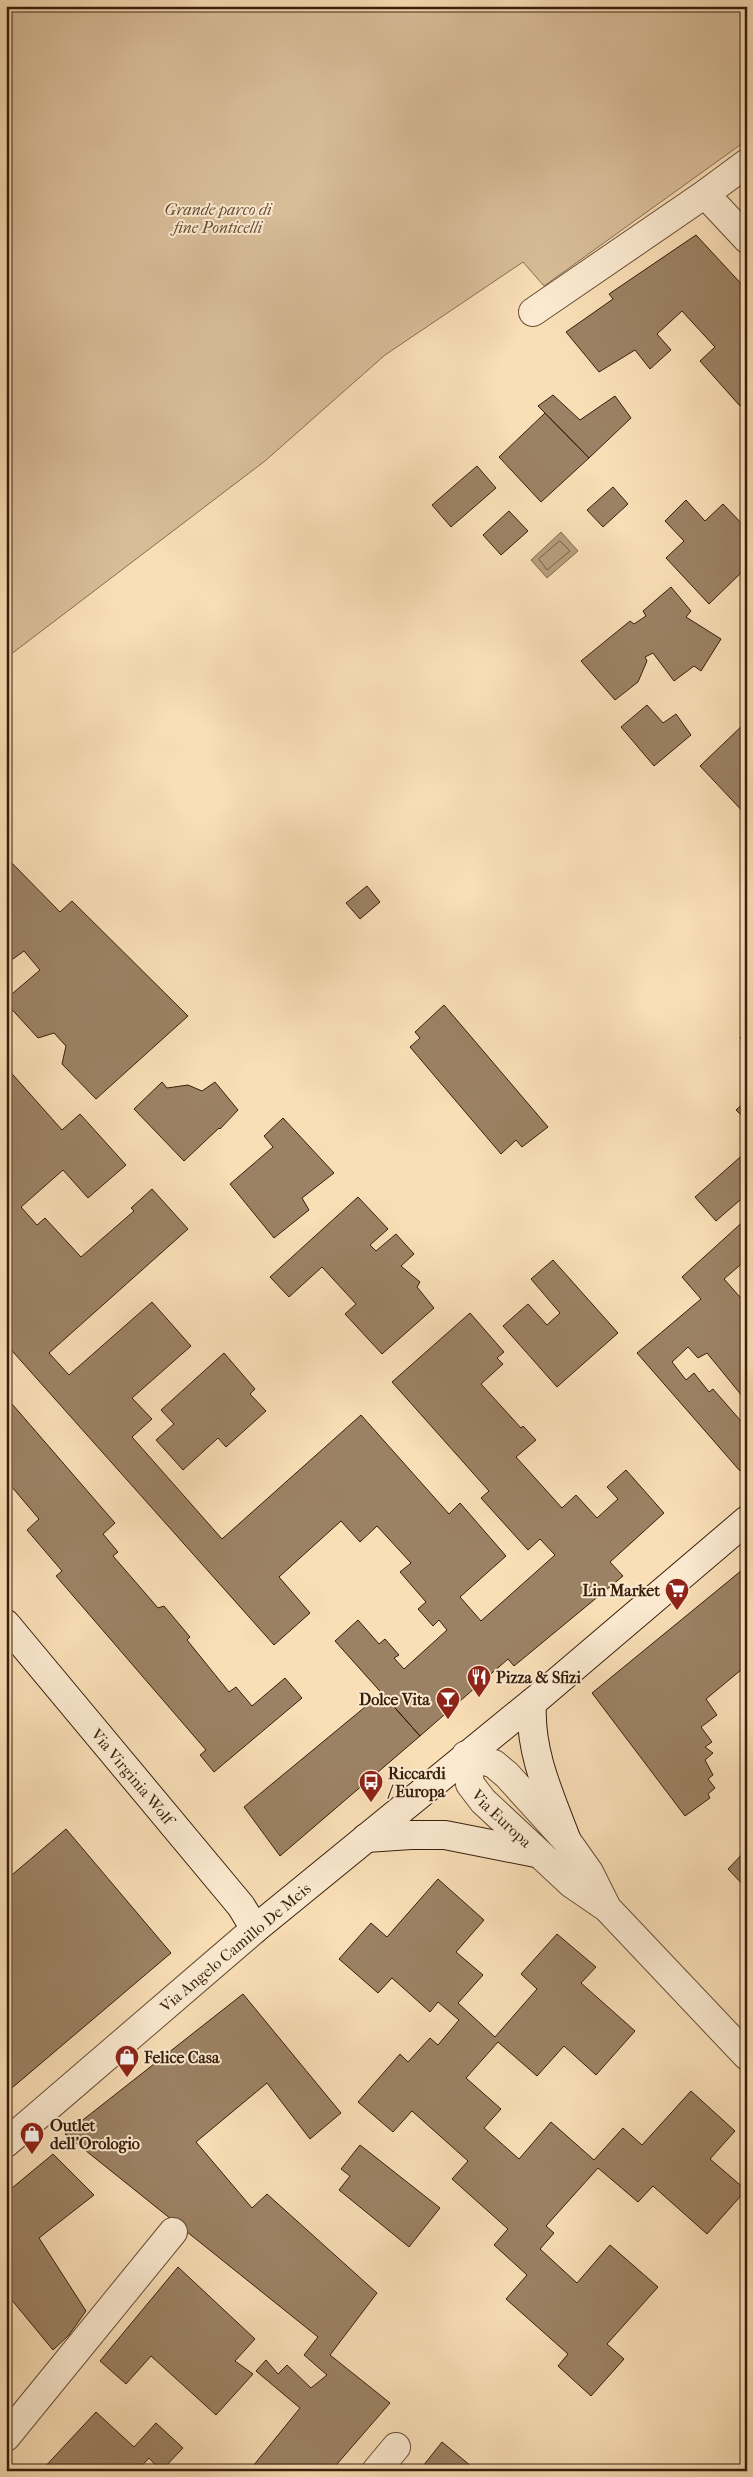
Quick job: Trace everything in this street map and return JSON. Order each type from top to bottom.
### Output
[{"type":"street","points":[[534,312],[747,163]]},
{"type":"street","points":[[705,194],[747,239]]},
{"type":"street","name":"Via Angelo Camillo De Meis","points":[[6,2143],[255,1929],[532,1703],[747,1520]]},
{"type":"street","name":"Via Virginia Wolf","points":[[6,1624],[242,1906],[255,1929]]},
{"type":"street","points":[[532,1703],[532,1734],[536,1754],[544,1782],[567,1841]]},
{"type":"street","name":"Via Europa","points":[[607,1908],[589,1872],[567,1841],[507,1775],[494,1764],[466,1755],[470,1784],[483,1801],[536,1853],[572,1884],[607,1908],[747,2056]]},
{"type":"street","points":[[366,1838],[411,1834],[445,1835],[536,1853]]},
{"type":"street","points":[[6,2437],[172,2232]]},
{"type":"street","points":[[376,2471],[396,2447]]},
{"type":"green space","name":"Grande parco di fine Ponticelli","points":[[6,6],[747,6],[747,140],[544,286],[523,262],[385,355],[265,461],[6,658]]},
{"type":"water","points":[[561,532],[578,551],[547,578],[531,560]]},
{"type":"building","points":[[696,235],[747,290],[747,400],[740,406],[700,361],[715,347],[682,311],[657,334],[671,350],[650,369],[635,350],[599,372],[566,332],[613,299],[609,294]]},
{"type":"building","points":[[553,395],[580,420],[615,396],[631,418],[589,458],[538,406]]},
{"type":"building","points":[[545,413],[589,458],[541,502],[499,457]]},
{"type":"building","points":[[477,466],[496,488],[451,527],[432,505]]},
{"type":"building","points":[[613,487],[628,504],[603,527],[587,510]]},
{"type":"building","points":[[686,500],[705,521],[723,504],[747,529],[747,571],[745,569],[709,604],[666,558],[684,541],[665,521]]},
{"type":"building","points":[[509,511],[528,531],[501,555],[483,535]]},
{"type":"building","points":[[671,587],[691,611],[686,617],[721,639],[701,671],[694,666],[674,681],[653,653],[645,657],[647,661],[638,682],[615,700],[581,661],[630,621],[634,624],[646,616],[643,611]]},
{"type":"building","points":[[647,705],[663,723],[676,714],[691,735],[654,766],[621,727]]},
{"type":"building","points":[[747,723],[747,816],[700,766]]},
{"type":"building","points":[[6,857],[60,912],[72,901],[188,1016],[96,1099],[62,1064],[66,1046],[54,1033],[38,1038],[6,1003],[6,999],[40,970],[24,951],[6,964]]},
{"type":"building","points":[[367,886],[380,902],[360,919],[346,903]]},
{"type":"building","points":[[444,1005],[548,1127],[522,1147],[516,1140],[501,1154],[410,1047],[420,1038],[415,1032]]},
{"type":"building","points":[[747,1032],[747,1046],[740,1038]]},
{"type":"building","points":[[6,1067],[62,1130],[80,1114],[126,1165],[88,1198],[63,1170],[21,1207],[37,1225],[45,1218],[81,1257],[134,1211],[131,1208],[152,1189],[188,1229],[49,1353],[69,1375],[152,1302],[191,1346],[132,1398],[152,1419],[132,1437],[222,1539],[361,1415],[449,1514],[460,1503],[506,1556],[460,1597],[481,1621],[555,1555],[540,1539],[528,1550],[481,1498],[489,1491],[392,1382],[470,1313],[504,1352],[497,1358],[503,1364],[481,1384],[521,1428],[523,1426],[536,1440],[516,1457],[562,1508],[576,1495],[597,1518],[618,1499],[607,1487],[626,1470],[664,1513],[610,1562],[623,1576],[514,1666],[508,1659],[420,1736],[335,1641],[358,1620],[379,1644],[385,1639],[399,1655],[394,1658],[404,1669],[447,1630],[439,1620],[433,1626],[418,1609],[426,1602],[400,1572],[411,1563],[377,1526],[360,1542],[341,1521],[279,1577],[310,1613],[274,1645],[6,1344],[6,1181],[8,1180],[6,1178]]},
{"type":"building","points":[[162,1082],[167,1088],[188,1085],[202,1091],[215,1082],[238,1110],[184,1161],[134,1109]]},
{"type":"building","points":[[747,1100],[747,1121],[736,1110]]},
{"type":"building","points":[[283,1118],[334,1173],[302,1198],[309,1210],[274,1238],[230,1184],[273,1147],[264,1136]]},
{"type":"building","points":[[747,1151],[747,1194],[716,1221],[695,1197]]},
{"type":"building","points":[[358,1197],[388,1229],[370,1245],[376,1251],[396,1234],[414,1254],[401,1266],[420,1282],[417,1287],[434,1308],[382,1354],[345,1314],[356,1304],[322,1267],[289,1297],[270,1277]]},
{"type":"building","points":[[747,1218],[747,1259],[724,1279],[747,1305],[747,1402],[707,1353],[698,1358],[688,1347],[672,1362],[686,1380],[694,1373],[709,1392],[713,1389],[747,1428],[747,1465],[740,1471],[637,1353],[701,1299],[682,1277]]},
{"type":"building","points":[[553,1260],[618,1333],[557,1387],[503,1326],[528,1304],[547,1325],[560,1313],[531,1279]]},
{"type":"building","points":[[224,1353],[255,1389],[250,1394],[266,1411],[226,1447],[218,1438],[183,1470],[156,1440],[174,1424],[161,1410]]},
{"type":"building","points":[[6,1397],[115,1523],[103,1534],[118,1552],[113,1556],[158,1608],[164,1606],[190,1637],[187,1640],[229,1692],[236,1687],[252,1706],[285,1678],[302,1698],[214,1772],[200,1755],[206,1750],[56,1576],[62,1571],[27,1530],[39,1519],[6,1480]]},
{"type":"building","points":[[747,1566],[747,1665],[706,1699],[717,1715],[701,1727],[712,1742],[705,1747],[713,1753],[705,1760],[713,1775],[708,1779],[715,1788],[708,1794],[710,1798],[685,1816],[592,1693]]},
{"type":"building","points":[[382,1693],[420,1736],[280,1856],[244,1807]]},
{"type":"building","points":[[66,1829],[171,1953],[6,2093],[6,1880]]},
{"type":"building","points":[[747,1849],[747,1889],[728,1869]]},
{"type":"building","points":[[438,1879],[484,1920],[456,1952],[483,1975],[458,2003],[495,2037],[537,1989],[521,1974],[557,1934],[596,1967],[581,1983],[635,2031],[596,2075],[564,2046],[537,2076],[498,2042],[466,2078],[501,2109],[484,2128],[519,2159],[551,2122],[594,2160],[623,2128],[642,2145],[691,2091],[735,2131],[710,2159],[746,2190],[707,2234],[653,2186],[638,2202],[598,2168],[546,2226],[554,2233],[540,2249],[577,2283],[610,2245],[658,2287],[607,2344],[624,2359],[591,2396],[558,2366],[568,2354],[506,2299],[527,2275],[494,2245],[508,2229],[452,2179],[468,2161],[412,2111],[393,2132],[358,2102],[400,2054],[408,2062],[430,2038],[438,2045],[459,2020],[438,2002],[430,2012],[392,1978],[378,1993],[339,1959],[371,1923],[387,1937]]},
{"type":"building","points":[[243,1994],[341,2113],[310,2139],[267,2083],[196,2142],[252,2208],[267,2194],[377,2293],[330,2355],[390,2403],[331,2471],[249,2471],[300,2408],[256,2371],[266,2360],[278,2374],[287,2365],[311,2388],[327,2375],[304,2355],[318,2337],[65,2134]]},
{"type":"building","points":[[360,2145],[440,2208],[409,2247],[339,2190],[350,2176],[341,2169]]},
{"type":"building","points":[[53,2154],[94,2195],[39,2238],[86,2311],[69,2335],[53,2350],[6,2293],[6,2193]]},
{"type":"building","points":[[178,2267],[255,2339],[235,2361],[253,2374],[216,2415],[151,2356],[126,2384],[100,2361]]},
{"type":"building","points":[[96,2412],[134,2447],[156,2423],[183,2448],[161,2471],[149,2458],[137,2471],[41,2471]]},
{"type":"building","points":[[442,2442],[477,2471],[419,2471]]},
{"type":"place","name":"Lin Market","points":[[677,1611]]},
{"type":"place","name":"Pizza & Sfizi","points":[[479,1698]]},
{"type":"place","name":"Dolce Vita","points":[[448,1720]]},
{"type":"place","name":"Riccardi / Europa","points":[[371,1803]]},
{"type":"place","name":"Felice Casa","points":[[127,2078]]},
{"type":"place","name":"Outlet dell'Orologio","points":[[32,2155]]}]
